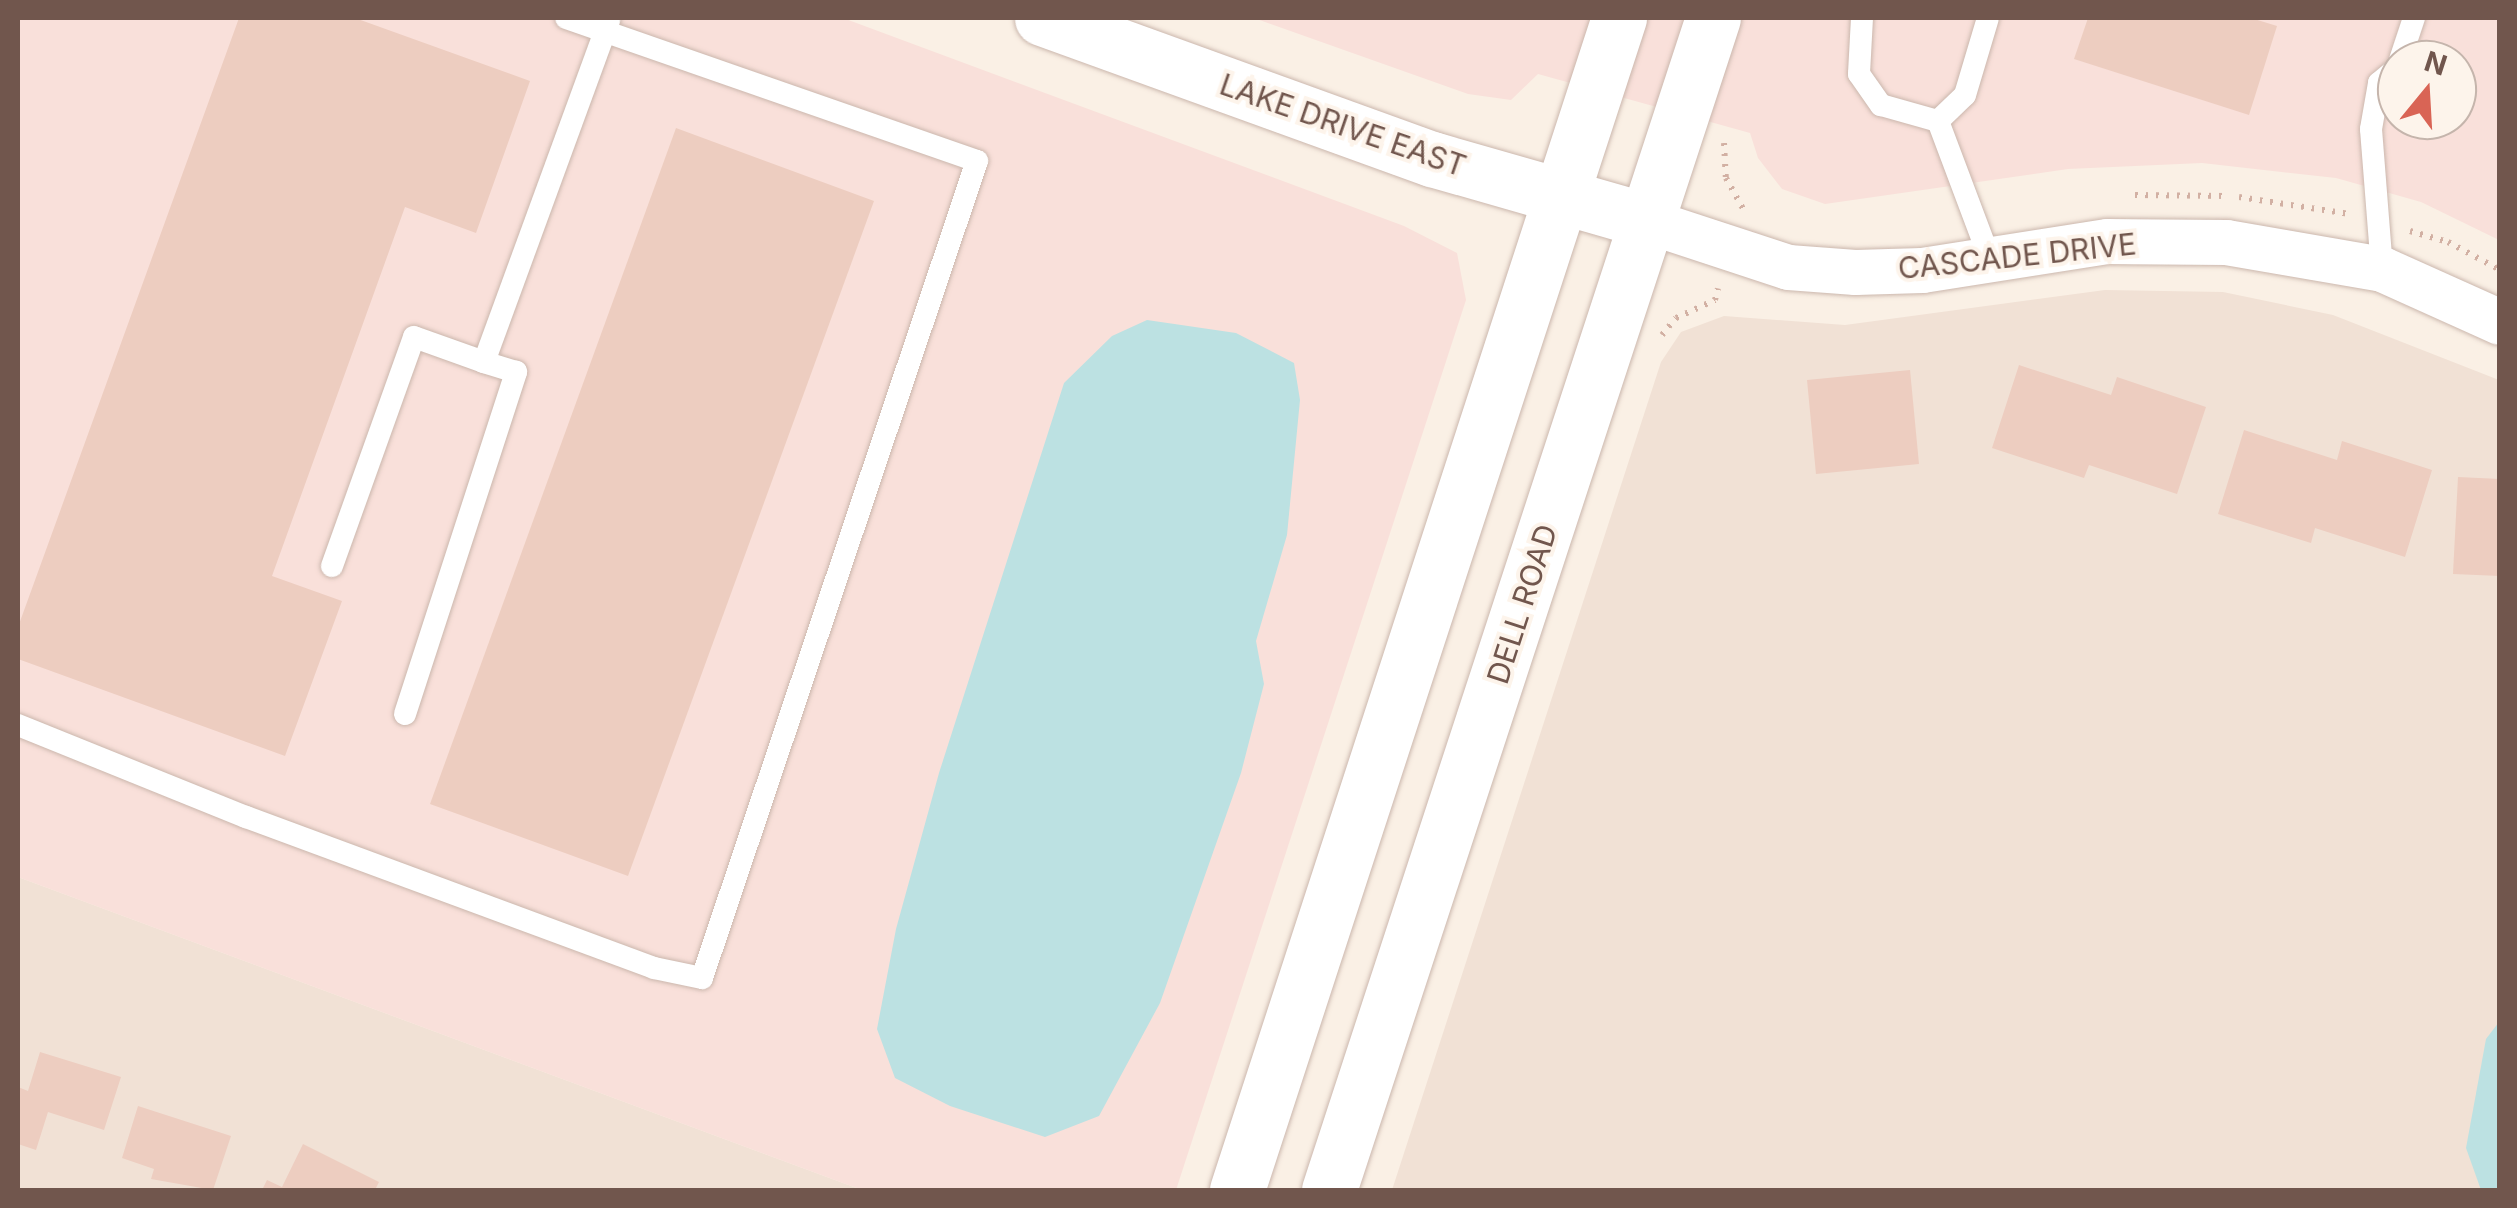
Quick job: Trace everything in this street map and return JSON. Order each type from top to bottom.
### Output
[{"type":"main road","name":"LAKE DRIVE EAST","points":[[1042,18],[1432,159],[1558,192],[1648,221]]},
{"type":"main road","points":[[1238,1190],[1558,192],[1618,18]]},
{"type":"main road","name":"DELL ROAD","points":[[1329,1190],[1714,18]]},
{"type":"street","name":"CASCADE DRIVE","points":[[1648,221],[1788,266],[1872,272],[2107,241],[2226,242],[2382,268],[2500,322]]},
{"type":"lane","points":[[18,725],[246,818],[654,968],[702,978],[977,161],[607,25],[566,18]]},
{"type":"lane","points":[[1862,18],[1860,74],[1881,105],[1938,121]]},
{"type":"lane","points":[[1938,121],[1965,95],[1988,18]]},
{"type":"lane","points":[[484,362],[607,25]]},
{"type":"lane","points":[[2377,94],[2371,129],[2382,268]]},
{"type":"lane","points":[[1938,121],[1990,259]]},
{"type":"lane","points":[[332,566],[414,337],[516,372],[404,714]]},
{"type":"shaded area","points":[[18,18],[843,18],[1404,226],[1457,253],[1466,300],[1176,1190],[862,1190],[18,877]]},
{"type":"shaded area","points":[[1254,18],[2499,18],[2499,240],[2421,202],[2336,178],[2202,163],[2068,169],[1825,204],[1782,189],[1758,158],[1750,133],[1538,74],[1511,100],[1468,94]]},
{"type":"shaded area","points":[[2105,290],[2223,292],[2333,315],[2499,380],[2499,1190],[1392,1190],[1661,362],[1681,332],[1724,316],[1845,325]]},
{"type":"shaded area","points":[[18,877],[862,1190],[18,1190]]},
{"type":"water","points":[[1147,320],[1236,333],[1294,363],[1300,400],[1287,535],[1256,641],[1264,684],[1241,773],[1160,1003],[1099,1116],[1045,1137],[950,1106],[895,1078],[877,1029],[896,929],[939,773],[1064,383],[1112,336]]},
{"type":"water","points":[[2499,1022],[2499,1190],[2481,1190],[2466,1148],[2486,1039]]},
{"type":"building","points":[[239,18],[355,18],[530,81],[476,233],[405,207],[272,576],[342,601],[285,756],[18,659],[18,627]]},
{"type":"building","points":[[2088,18],[2251,18],[2277,26],[2249,115],[2074,59]]},
{"type":"building","points":[[676,128],[874,201],[628,876],[430,804]]},
{"type":"building","points":[[2019,365],[2111,395],[2117,377],[2206,407],[2177,494],[2089,465],[2084,478],[1992,448]]},
{"type":"building","points":[[1910,370],[1919,464],[1816,474],[1807,380]]},
{"type":"building","points":[[2244,430],[2337,460],[2342,441],[2432,470],[2405,557],[2315,528],[2311,543],[2218,514]]},
{"type":"building","points":[[2458,477],[2500,479],[2500,576],[2453,574]]},
{"type":"building","points":[[40,1052],[121,1077],[104,1130],[48,1112],[36,1150],[18,1144],[18,1087],[28,1091]]},
{"type":"building","points":[[138,1106],[231,1136],[213,1190],[151,1179],[154,1169],[122,1158]]},
{"type":"building","points":[[303,1144],[379,1182],[375,1190],[262,1190],[267,1180],[282,1187]]}]
